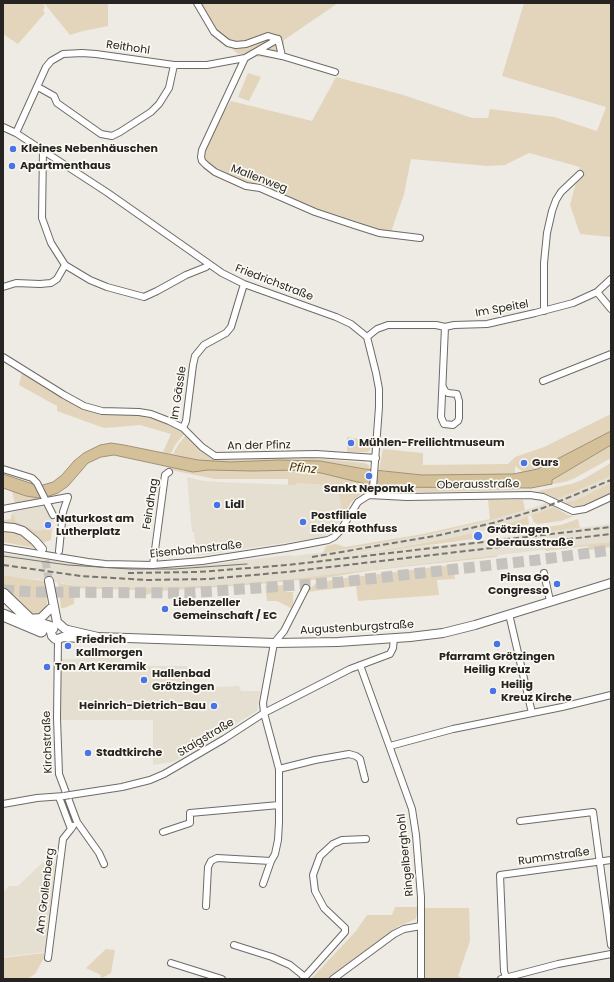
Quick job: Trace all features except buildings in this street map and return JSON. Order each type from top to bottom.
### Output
[{"type":"highway","points":[[3,594],[6,603],[3,608]]},
{"type":"highway","points":[[3,594],[36,623],[57,632]]},
{"type":"highway","points":[[3,615],[24,625],[57,632]]},
{"type":"street","points":[[197,3],[214,32],[228,43],[236,45],[246,44],[268,36],[278,39],[282,56]]},
{"type":"street","name":"Reithohl","points":[[16,133],[46,67],[51,61],[63,54],[96,54],[174,65],[207,66],[245,58],[278,39]]},
{"type":"street","points":[[258,51],[282,56],[334,72]]},
{"type":"street","name":"Mallenweg","points":[[245,58],[202,150],[202,161],[215,172],[246,186],[260,188],[315,212],[379,233],[420,238]]},
{"type":"street","points":[[38,87],[54,96],[57,103],[101,134],[112,136],[151,112],[159,104],[169,88],[174,65]]},
{"type":"street","name":"Friedrichstraße","points":[[3,128],[16,133],[108,192],[222,273],[244,284],[336,317],[350,324],[367,337]]},
{"type":"street","points":[[43,150],[42,218],[51,243],[65,265],[107,288],[144,297],[157,292],[186,274],[206,267],[209,264]]},
{"type":"street","points":[[544,311],[544,263],[547,233],[552,211],[561,192],[580,174]]},
{"type":"street","points":[[3,287],[16,283],[51,283],[57,279],[65,265]]},
{"type":"street","name":"Im Speitel","points":[[367,337],[382,326],[388,325],[436,325],[445,327],[454,325],[487,324],[544,311],[573,303],[597,292],[611,279]]},
{"type":"street","name":"Im Gässle","points":[[183,428],[186,421],[193,365],[196,356],[204,346],[226,333],[231,327],[244,284]]},
{"type":"street","points":[[597,292],[611,309]]},
{"type":"street","points":[[442,387],[448,393],[457,394],[460,401],[458,421],[453,425],[444,424],[442,420],[442,387],[445,327]]},
{"type":"street","points":[[367,337],[376,373],[379,407],[373,488],[369,495]]},
{"type":"street","points":[[543,381],[611,354]]},
{"type":"street","name":"An der Pfinz","points":[[3,357],[84,406],[102,411],[139,412],[151,414],[183,428],[215,456],[316,454],[375,462]]},
{"type":"street","points":[[3,469],[32,478],[37,483],[53,514],[63,512]]},
{"type":"street","name":"Feindhag","points":[[153,565],[165,475],[169,472]]},
{"type":"street","name":"Oberausstraße","points":[[369,495],[407,497],[530,494],[543,497],[570,510],[576,511],[585,509],[611,497]]},
{"type":"street","name":"Eisenbahnstraße","points":[[3,548],[105,564],[153,565],[202,561],[328,540],[340,531],[358,502],[369,495]]},
{"type":"street","points":[[3,510],[46,499],[68,497],[63,512],[59,551]]},
{"type":"street","points":[[3,527],[23,531],[42,549]]},
{"type":"street","points":[[544,573],[550,601]]},
{"type":"street","name":"Kirchstraße","points":[[49,581],[57,632],[57,718],[59,774],[77,822],[99,853],[104,864]]},
{"type":"street","name":"Augustenburgstraße","points":[[57,632],[87,638],[98,637],[274,643],[338,642],[394,638],[443,633],[611,583]]},
{"type":"street","points":[[263,884],[270,861],[275,854],[278,840],[279,770],[264,713],[263,703],[274,643],[284,631],[306,588]]},
{"type":"street","name":"Kirchstraße","points":[[52,599],[50,621],[57,632]]},
{"type":"street","points":[[30,618],[41,618],[50,609]]},
{"type":"street","points":[[509,614],[532,713]]},
{"type":"street","name":"Staigstraße","points":[[3,804],[122,787],[150,780],[164,774],[224,740],[264,713],[360,665],[390,654],[393,648],[394,638]]},
{"type":"street","name":"Ringelberghohl","points":[[360,665],[412,809],[422,897],[421,979]]},
{"type":"street","points":[[390,746],[453,729],[611,695]]},
{"type":"street","points":[[279,770],[315,760],[350,754],[360,759],[365,779]]},
{"type":"street","points":[[64,796],[71,829]]},
{"type":"street","points":[[163,832],[190,823],[190,813],[279,805]]},
{"type":"street","points":[[520,821],[593,812],[611,945]]},
{"type":"street","points":[[71,829],[77,822]]},
{"type":"street","name":"Am Grollenberg","points":[[48,958],[63,839],[71,829]]},
{"type":"street","points":[[234,945],[272,957],[290,966],[304,978],[345,932],[345,928],[324,908],[315,891],[313,875],[320,856],[333,844],[342,840],[366,838]]},
{"type":"street","points":[[206,906],[208,867],[211,861],[217,858],[270,861]]},
{"type":"street","name":"Rummstraße","points":[[503,978],[504,971],[500,875],[611,860]]},
{"type":"street","points":[[333,979],[394,934],[404,929],[421,926]]},
{"type":"street","points":[[503,978],[558,964],[611,954]]},
{"type":"street","points":[[171,963],[222,979]]},
{"type":"shaded area","points":[[3,3],[43,3],[45,7],[43,10],[45,13],[18,44],[3,34]]},
{"type":"shaded area","points":[[44,3],[108,3],[108,26],[70,35]]},
{"type":"shaded area","points":[[195,3],[338,3],[284,40],[284,60],[238,54],[211,30]]},
{"type":"shaded area","points":[[524,3],[611,3],[611,237],[580,234],[570,205],[580,167],[529,153],[505,165],[488,166],[411,159],[404,194],[392,233],[327,213],[267,189],[247,183],[208,163],[203,154],[224,111],[231,101],[312,121],[336,77],[400,94],[472,118],[488,118],[490,109],[554,117],[597,131],[606,107],[502,76]]},
{"type":"shaded area","points":[[248,73],[261,77],[249,101],[238,97]]},
{"type":"shaded area","points":[[22,373],[83,408],[95,413],[137,415],[151,418],[177,428],[185,433],[175,445],[171,454],[163,452],[171,434],[140,425],[104,428],[57,411],[57,406],[19,385]]},
{"type":"shaded area","points":[[611,414],[611,431],[555,461],[528,472],[523,472],[515,466],[515,474],[422,475],[379,470],[383,449],[423,453],[423,465],[508,464],[515,457],[544,447]]},
{"type":"shaded area","points":[[186,435],[210,458],[219,460],[312,458],[364,463],[369,465],[369,469],[320,461],[279,460],[230,462],[198,460],[173,454]]},
{"type":"shaded area","points":[[347,437],[372,441],[370,450],[367,452],[347,452]]},
{"type":"shaded area","points":[[611,445],[611,458],[575,478],[565,482],[552,484],[551,480]]},
{"type":"shaded area","points":[[611,463],[611,476],[562,497],[555,499],[538,491],[571,484],[582,480]]},
{"type":"shaded area","points":[[172,467],[193,472],[208,470],[298,470],[321,473],[368,484],[365,491],[351,502],[343,516],[337,486],[296,483],[296,485],[288,485],[288,479],[215,479],[171,470]]},
{"type":"shaded area","points":[[611,476],[611,483],[576,500],[487,530],[441,540],[353,554],[435,546],[611,524],[611,542],[227,585],[139,588],[80,586],[3,575],[3,553],[86,564],[154,567],[204,565],[342,550],[427,535],[491,520],[541,505]]},
{"type":"shaded area","points":[[187,477],[204,481],[218,482],[295,485],[296,483],[337,486],[343,516],[332,532],[323,537],[197,556],[194,532],[192,532]]},
{"type":"shaded area","points":[[611,483],[611,494],[604,498],[583,505],[576,506],[564,504],[576,500]]},
{"type":"shaded area","points":[[378,487],[519,488],[519,490],[424,492],[378,490]]},
{"type":"shaded area","points":[[12,491],[26,496],[39,498],[38,500],[15,504]]},
{"type":"shaded area","points":[[488,500],[523,500],[525,510],[491,520],[427,535],[323,553],[326,546],[336,544],[345,547],[423,534],[490,519]]},
{"type":"shaded area","points":[[45,506],[51,515],[53,529],[37,532],[14,522],[12,512]]},
{"type":"shaded area","points":[[554,507],[568,515],[574,516],[561,521],[537,524],[534,522],[531,515]]},
{"type":"shaded area","points":[[13,514],[16,522],[34,530],[38,531],[52,528],[51,540],[42,543],[39,538],[28,529],[13,524],[3,523],[3,520],[11,519],[11,515]]},
{"type":"shaded area","points":[[528,516],[528,525],[487,530],[519,520]]},
{"type":"shaded area","points":[[578,519],[580,528],[537,533],[537,528],[561,525]]},
{"type":"shaded area","points":[[3,531],[16,533],[23,536],[31,542],[35,548],[3,542]]},
{"type":"shaded area","points":[[473,533],[474,539],[353,555],[441,540]]},
{"type":"shaded area","points":[[611,542],[611,547],[589,550],[588,546],[546,551],[545,549]]},
{"type":"shaded area","points":[[498,555],[496,557],[374,570],[312,580],[159,591],[142,596],[140,596],[139,590],[75,588],[74,604],[64,608],[61,608],[58,582],[62,584],[80,586],[139,588],[227,585]]},
{"type":"shaded area","points":[[453,565],[455,579],[437,580],[439,595],[358,601],[356,586],[307,592],[316,583]]},
{"type":"shaded area","points":[[3,575],[45,581],[47,604],[42,614],[33,616],[3,592]]},
{"type":"shaded area","points":[[284,585],[285,592],[293,592],[293,603],[291,608],[277,601],[267,601],[265,586]]},
{"type":"shaded area","points":[[83,652],[121,652],[121,666],[187,666],[191,688],[239,686],[241,691],[260,691],[257,711],[173,762],[153,765],[153,720],[60,720],[61,659],[83,659]]},
{"type":"shaded area","points":[[43,862],[57,864],[45,952],[3,957],[3,893],[9,886],[18,886]]},
{"type":"shaded area","points":[[395,907],[418,907],[416,919],[399,926],[332,975],[329,979],[311,979],[356,931],[367,915],[392,915]]},
{"type":"shaded area","points":[[424,908],[469,908],[470,941],[458,976],[463,979],[425,979]]},
{"type":"shaded area","points":[[106,949],[115,950],[111,973],[102,978],[100,976],[101,975],[86,968]]},
{"type":"shaded area","points":[[44,953],[44,958],[35,974],[27,979],[3,979],[3,958]]},
{"type":"water","name":"Pfinz","points":[[611,431],[611,445],[552,480],[552,484],[531,488],[378,487],[321,473],[298,470],[208,470],[193,472],[114,455],[101,457],[88,463],[68,486],[58,493],[49,496],[39,498],[26,496],[3,488],[3,474],[33,484],[43,485],[53,482],[84,453],[100,445],[111,443],[198,460],[230,462],[279,460],[320,461],[365,469],[422,475],[513,474],[538,469]]},
{"type":"tunnel","points":[[42,549],[49,581]]},
{"type":"tunnel","points":[[3,590],[35,592],[186,593],[341,582],[537,560],[611,550]]},
{"type":"tram line","points":[[3,556],[68,565],[130,569],[174,569],[247,564]]},
{"type":"railway","points":[[312,557],[440,535],[493,523],[543,508],[611,480]]},
{"type":"railway","points":[[128,573],[198,572],[288,565],[611,527]]},
{"type":"railway","points":[[3,565],[81,576],[147,580],[208,579],[287,572],[611,534]]},
{"type":"place","name":"Kleines Nebenhäuschen","points":[[13,149]]},
{"type":"place","name":"Apartmenthaus","points":[[12,166]]},
{"type":"place","name":"Mühlen-Freilichtmuseum","points":[[351,443]]},
{"type":"place","name":"Gurs","points":[[524,463]]},
{"type":"place","name":"Sankt Nepomuk","points":[[369,476]]},
{"type":"place","name":"Lidl","points":[[217,505]]},
{"type":"place","name":"Postfiliale Edeka Rothfuss","points":[[303,522]]},
{"type":"place","name":"Naturkost am Lutherplatz","points":[[48,525]]},
{"type":"place","name":"Grötzingen Oberausstraße","points":[[478,536]]},
{"type":"place","name":"Pinsa Go Congresso","points":[[557,584]]},
{"type":"place","name":"Liebenzeller Gemeinschaft / EC","points":[[165,609]]},
{"type":"place","name":"Pfarramt Grötzingen Heilig Kreuz","points":[[497,644]]},
{"type":"place","name":"Friedrich Kallmorgen","points":[[68,646]]},
{"type":"place","name":"Ton Art Keramik","points":[[47,667]]},
{"type":"place","name":"Hallenbad Grötzingen","points":[[144,680]]},
{"type":"place","name":"Heilig Kreuz Kirche","points":[[493,691]]},
{"type":"place","name":"Heinrich-Dietrich-Bau","points":[[214,706]]},
{"type":"place","name":"Stadtkirche","points":[[88,753]]}]
